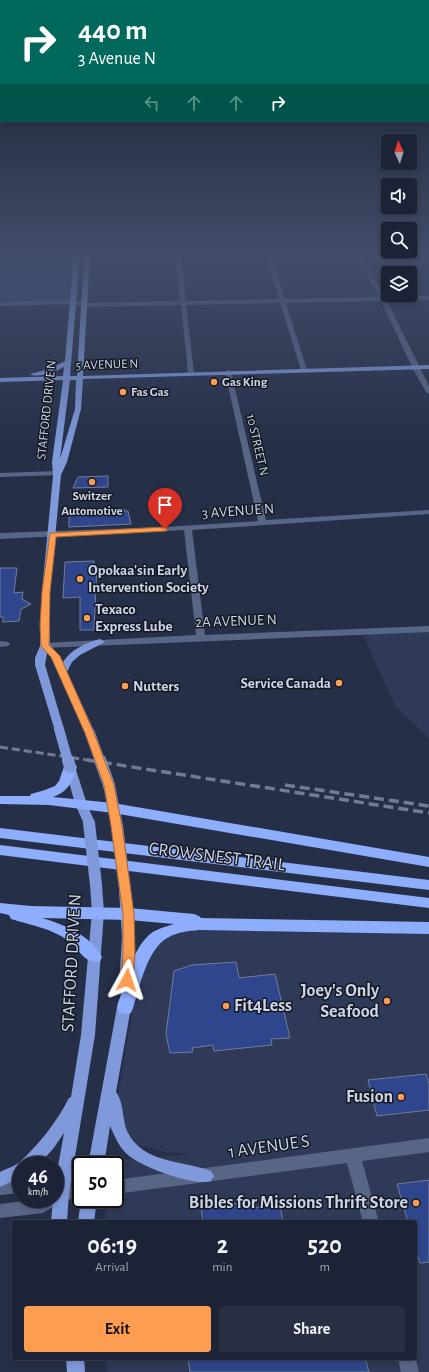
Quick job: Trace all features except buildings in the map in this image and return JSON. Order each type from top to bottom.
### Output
[{"type":"highway","points":[[6,800],[46,795],[61,788],[70,775]]},
{"type":"highway","points":[[6,800],[81,804],[113,808],[429,862]]},
{"type":"highway","name":"CROWSNEST TRAIL","points":[[0,833],[429,885]]},
{"type":"highway","name":"CROWSNEST TRAIL","points":[[0,850],[429,903]]},
{"type":"highway","points":[[0,909],[73,914],[98,912],[253,925]]},
{"type":"highway","points":[[0,909],[59,929],[75,938],[94,957]]},
{"type":"highway","points":[[125,1008],[142,957],[153,940],[163,933],[181,927],[199,924],[429,928]]},
{"type":"main road","name":"STAFFORD DRIVE N","points":[[64,1160],[79,1094],[88,1035],[98,912],[89,823],[70,775],[59,729],[40,665],[40,658],[45,646],[44,625],[46,592],[58,473],[56,462],[67,376],[71,319]]},
{"type":"main road","name":"STAFFORD DRIVE N","points":[[58,473],[63,462],[78,409],[84,319]]},
{"type":"main road","points":[[30,375],[52,371],[68,362]]},
{"type":"main road","name":"5 AVENUE N","points":[[79,376],[110,378],[191,373],[429,367]]},
{"type":"main road","name":"5 AVENUE N","points":[[0,376],[79,376],[153,372],[191,373]]},
{"type":"main road","name":"5 AVENUE N","points":[[0,380],[22,380],[67,376]]},
{"type":"main road","points":[[78,392],[91,383],[110,378]]},
{"type":"main road","points":[[22,380],[57,385],[65,395]]},
{"type":"main road","points":[[62,674],[66,662],[70,657],[81,649],[100,642]]},
{"type":"main road","points":[[45,646],[55,656],[90,733],[109,785],[117,826],[129,914],[129,952],[125,1008],[98,1156]]},
{"type":"main road","points":[[110,1090],[118,1127],[126,1144],[140,1156],[160,1166],[206,1176]]},
{"type":"main road","points":[[37,1156],[52,1140],[79,1094]]},
{"type":"main road","points":[[0,1180],[12,1174]]},
{"type":"main road","name":"STAFFORD DRIVE N","points":[[57,1208],[59,1220]]},
{"type":"main road","points":[[86,1220],[88,1208]]},
{"type":"main road","points":[[75,1360],[76,1372]]},
{"type":"street","points":[[186,319],[191,373]]},
{"type":"street","points":[[288,319],[304,370]]},
{"type":"street","points":[[393,319],[415,367],[429,392]]},
{"type":"street","name":"10 STREET N","points":[[228,372],[263,523]]},
{"type":"street","points":[[0,475],[58,473]]},
{"type":"street","name":"3 AVENUE N","points":[[0,536],[188,528],[429,512]]},
{"type":"street","points":[[188,528],[201,638]]},
{"type":"street","name":"2A AVENUE N","points":[[45,646],[100,642],[429,629]]},
{"type":"street","name":"1 AVENUE S","points":[[124,1186],[429,1145]]},
{"type":"street","points":[[353,1155],[369,1220]]},
{"type":"street","points":[[0,1188],[12,1187]]},
{"type":"street","points":[[0,1211],[26,1208]]},
{"type":"street","points":[[407,1360],[410,1372]]},
{"type":"shaded area","points":[[429,629],[429,739],[395,706],[362,632]]},
{"type":"shaded area","points":[[179,930],[429,932],[429,1372],[107,1372],[105,1360],[417,1360],[417,1220],[105,1220],[106,1208],[124,1208],[124,1160],[191,1154],[165,1152],[140,1145],[131,1137],[122,1123],[117,1101],[132,1013],[144,965],[155,944]]},
{"type":"railway","points":[[0,747],[94,761]]},
{"type":"railway","points":[[87,760],[429,813]]},
{"type":"railway","points":[[285,785],[429,806]]},
{"type":"place","name":"Gas King","points":[[214,382]]},
{"type":"place","name":"Fas Gas","points":[[123,392]]},
{"type":"place","name":"Switzer Automotive","points":[[92,482]]},
{"type":"place","name":"Opokaa'sin Early Intervention Society","points":[[80,579]]},
{"type":"place","name":"Texaco Express Lube","points":[[87,618]]},
{"type":"place","name":"Service Canada","points":[[339,683]]},
{"type":"place","name":"Nutters","points":[[125,686]]},
{"type":"place","name":"Joey's Only Seafood","points":[[387,1001]]},
{"type":"place","name":"Fit4Less","points":[[226,1006]]},
{"type":"place","name":"Fusion","points":[[401,1097]]},
{"type":"place","name":"Bibles for Missions Thrift Store","points":[[416,1203]]},
{"type":"route","points":[[127,980],[129,914],[117,826],[109,785],[90,733],[55,656],[45,646],[44,625],[46,592],[53,534],[165,529]]}]
